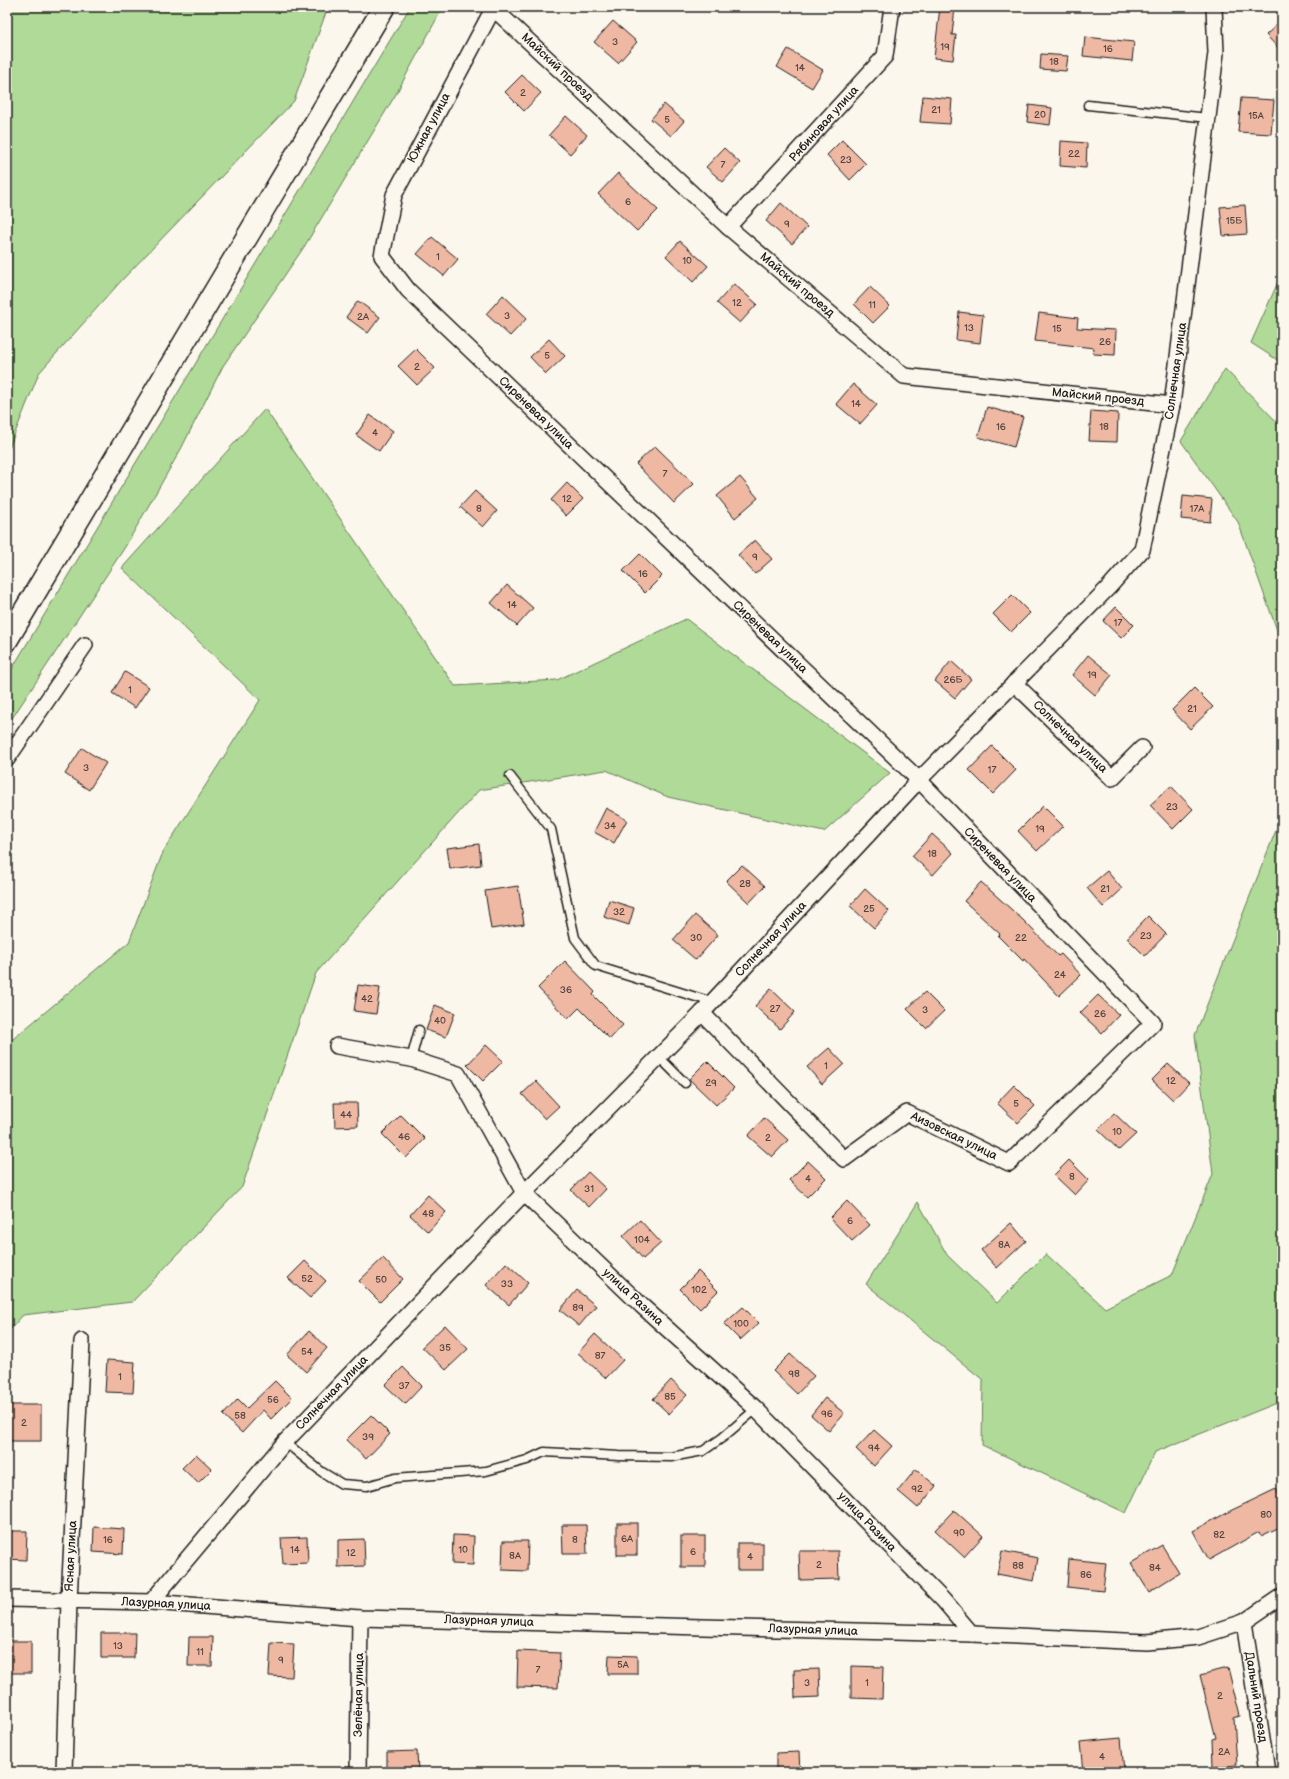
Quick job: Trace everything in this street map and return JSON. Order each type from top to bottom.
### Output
[{"type":"street","points":[[7,640],[384,7]]},
{"type":"street","name":"Рябиновая улица","points":[[728,227],[885,56],[892,7]]},
{"type":"street","name":"Солнечная улица","points":[[151,1602],[286,1442],[524,1193],[702,1014],[919,780],[1109,587],[1142,550],[1172,405],[1216,53],[1214,7]]},
{"type":"street","name":"Майский проезд","points":[[494,8],[728,227],[904,376],[1172,405]]},
{"type":"street","name":"Южная улица","points":[[382,256],[394,196],[494,8]]},
{"type":"street","name":"Сиреневая улица","points":[[382,256],[408,290],[919,780],[1153,1023]]},
{"type":"street","points":[[7,759],[85,645]]},
{"type":"street","name":"Солнечная улица","points":[[1014,683],[1112,778],[1142,748]]},
{"type":"street","name":"Аизовская улица","points":[[702,1014],[844,1159],[907,1113],[1009,1162],[1153,1023]]},
{"type":"street","points":[[337,1046],[411,1060],[458,1074],[524,1193]]},
{"type":"street","name":"улица Разина","points":[[524,1193],[642,1306],[756,1409],[943,1600],[972,1634]]},
{"type":"street","name":"Ясная улица","points":[[64,1772],[69,1600],[82,1341]]},
{"type":"street","points":[[972,1634],[1147,1642],[1198,1637],[1244,1622],[1282,1596]]},
{"type":"street","name":"Лазурная улица","points":[[7,1599],[151,1602],[360,1618],[972,1634]]},
{"type":"street","name":"Зелёная улица","points":[[358,1772],[360,1618]]},
{"type":"street","name":"Дальний проезд","points":[[1244,1622],[1267,1772]]},
{"type":"lane","points":[[1088,105],[1208,118]]},
{"type":"lane","points":[[510,776],[551,829],[575,938],[596,966],[712,1002]]},
{"type":"lane","points":[[411,1060],[419,1030]]},
{"type":"lane","points":[[659,1057],[685,1083]]},
{"type":"lane","points":[[286,1442],[322,1472],[342,1484],[367,1486],[395,1478],[486,1471],[527,1460],[544,1452],[671,1457],[703,1451],[722,1438],[756,1409]]},
{"type":"green space","points":[[7,7],[328,7],[294,101],[122,280],[39,373],[7,453]]},
{"type":"green space","points":[[410,7],[443,7],[396,94],[304,247],[223,366],[181,449],[125,547],[7,726],[7,677]]},
{"type":"green space","points":[[1282,273],[1282,363],[1251,343]]},
{"type":"green space","points":[[1225,369],[1282,427],[1282,644],[1238,522],[1181,441]]},
{"type":"green space","points":[[265,409],[455,686],[557,680],[686,619],[890,773],[824,832],[668,797],[606,770],[479,790],[316,973],[242,1187],[132,1302],[23,1315],[7,1333],[7,1044],[129,942],[163,852],[260,700],[122,568]]},
{"type":"green space","points":[[1282,815],[1282,1401],[1155,1452],[1126,1513],[982,1445],[983,1380],[866,1284],[918,1202],[947,1255],[997,1303],[1046,1254],[1105,1308],[1172,1275],[1213,1174],[1195,1035]]},
{"type":"building","points":[[940,7],[955,7],[952,35],[956,35],[953,60],[934,58]]},
{"type":"building","points":[[1282,20],[1282,52],[1266,35]]},
{"type":"building","points":[[613,21],[637,42],[618,63],[594,42]]},
{"type":"building","points":[[1085,37],[1134,42],[1132,61],[1083,56]]},
{"type":"building","points":[[788,49],[823,70],[812,88],[777,67]]},
{"type":"building","points":[[1041,54],[1068,56],[1066,71],[1040,69]]},
{"type":"building","points":[[522,75],[541,93],[524,111],[505,92]]},
{"type":"building","points":[[923,96],[952,99],[950,124],[920,122]]},
{"type":"building","points":[[1241,98],[1274,100],[1271,134],[1238,132]]},
{"type":"building","points":[[664,104],[684,121],[671,136],[651,119]]},
{"type":"building","points":[[1029,105],[1052,108],[1050,125],[1027,122]]},
{"type":"building","points":[[566,116],[587,135],[570,154],[549,135]]},
{"type":"building","points":[[842,140],[866,164],[850,180],[827,155]]},
{"type":"building","points":[[1061,141],[1087,143],[1086,168],[1060,166]]},
{"type":"building","points":[[724,148],[740,163],[723,182],[706,167]]},
{"type":"building","points":[[618,173],[658,210],[637,231],[598,194]]},
{"type":"building","points":[[781,203],[807,227],[792,244],[766,221]]},
{"type":"building","points":[[1245,205],[1247,234],[1223,236],[1220,207]]},
{"type":"building","points":[[432,237],[458,259],[444,276],[417,254]]},
{"type":"building","points":[[680,241],[708,266],[693,282],[666,256]]},
{"type":"building","points":[[734,284],[757,304],[740,323],[717,303]]},
{"type":"building","points":[[870,287],[890,306],[873,323],[854,304]]},
{"type":"building","points":[[503,295],[527,318],[510,336],[486,314]]},
{"type":"building","points":[[358,301],[380,317],[368,333],[346,317]]},
{"type":"building","points":[[959,312],[983,315],[980,343],[956,340]]},
{"type":"building","points":[[1039,313],[1078,318],[1077,328],[1116,330],[1115,355],[1093,354],[1094,348],[1035,341]]},
{"type":"building","points":[[549,339],[565,356],[546,374],[530,357]]},
{"type":"building","points":[[416,349],[435,368],[417,385],[398,366]]},
{"type":"building","points":[[853,384],[877,405],[860,424],[836,404]]},
{"type":"building","points":[[987,407],[1023,417],[1014,447],[978,437]]},
{"type":"building","points":[[1091,411],[1118,413],[1117,442],[1089,441]]},
{"type":"building","points":[[370,415],[393,431],[379,451],[356,435]]},
{"type":"building","points":[[655,446],[694,484],[674,503],[636,464]]},
{"type":"building","points":[[740,477],[758,498],[735,518],[717,496]]},
{"type":"building","points":[[567,483],[583,499],[566,516],[551,500]]},
{"type":"building","points":[[475,491],[497,511],[483,527],[460,507]]},
{"type":"building","points":[[1183,496],[1212,499],[1210,522],[1181,519]]},
{"type":"building","points":[[755,540],[772,559],[755,574],[738,555]]},
{"type":"building","points":[[640,554],[662,576],[645,593],[623,571]]},
{"type":"building","points":[[507,585],[533,608],[517,626],[491,603]]},
{"type":"building","points":[[1012,595],[1030,613],[1011,632],[993,614]]},
{"type":"building","points":[[1116,607],[1134,625],[1121,638],[1103,621]]},
{"type":"building","points":[[1088,655],[1112,675],[1095,695],[1072,675]]},
{"type":"building","points":[[951,661],[971,679],[955,698],[935,681]]},
{"type":"building","points":[[125,672],[149,687],[135,708],[112,693]]},
{"type":"building","points":[[1194,688],[1213,707],[1190,729],[1172,710]]},
{"type":"building","points":[[992,746],[1016,770],[993,794],[969,770]]},
{"type":"building","points":[[82,748],[106,763],[89,790],[65,774]]},
{"type":"building","points":[[1171,786],[1193,809],[1173,829],[1150,805]]},
{"type":"building","points":[[1043,806],[1063,826],[1037,851],[1018,831]]},
{"type":"building","points":[[606,808],[627,820],[614,843],[594,832]]},
{"type":"building","points":[[932,834],[953,853],[933,875],[912,856]]},
{"type":"building","points":[[479,844],[481,865],[450,869],[447,848]]},
{"type":"building","points":[[742,865],[765,886],[749,903],[726,881]]},
{"type":"building","points":[[1107,871],[1122,889],[1103,907],[1087,888]]},
{"type":"building","points":[[981,882],[1023,920],[1058,956],[1061,954],[1081,975],[1059,996],[1024,959],[1023,961],[998,936],[1000,934],[964,901]]},
{"type":"building","points":[[518,886],[524,924],[491,929],[485,891]]},
{"type":"building","points":[[865,889],[889,911],[874,928],[850,906]]},
{"type":"building","points":[[609,900],[634,908],[629,925],[604,917]]},
{"type":"building","points":[[695,915],[718,935],[696,960],[673,940]]},
{"type":"building","points":[[1148,916],[1166,934],[1145,956],[1127,938]]},
{"type":"building","points":[[565,961],[595,992],[593,995],[623,1025],[610,1039],[579,1008],[568,1019],[538,988]]},
{"type":"building","points":[[358,985],[380,988],[376,1014],[354,1011]]},
{"type":"building","points":[[771,989],[795,1012],[780,1029],[755,1006]]},
{"type":"building","points":[[925,992],[944,1011],[926,1028],[907,1009]]},
{"type":"building","points":[[1098,995],[1119,1015],[1102,1033],[1080,1013]]},
{"type":"building","points":[[435,1005],[455,1013],[446,1037],[426,1030]]},
{"type":"building","points":[[486,1045],[503,1061],[483,1081],[467,1065]]},
{"type":"building","points":[[829,1048],[844,1064],[822,1084],[807,1067]]},
{"type":"building","points":[[707,1061],[734,1088],[716,1105],[689,1079]]},
{"type":"building","points":[[1168,1064],[1189,1083],[1173,1100],[1152,1080]]},
{"type":"building","points":[[536,1081],[559,1106],[545,1119],[522,1094]]},
{"type":"building","points":[[1014,1085],[1035,1106],[1018,1123],[997,1103]]},
{"type":"building","points":[[334,1103],[357,1103],[358,1126],[335,1127]]},
{"type":"building","points":[[1114,1113],[1136,1134],[1119,1150],[1098,1130]]},
{"type":"building","points":[[401,1115],[425,1139],[406,1158],[382,1134]]},
{"type":"building","points":[[764,1118],[788,1140],[772,1157],[748,1136]]},
{"type":"building","points":[[1069,1160],[1089,1180],[1075,1195],[1054,1175]]},
{"type":"building","points":[[808,1161],[826,1178],[807,1197],[789,1180]]},
{"type":"building","points":[[588,1172],[606,1189],[589,1207],[571,1190]]},
{"type":"building","points":[[428,1195],[446,1212],[428,1232],[410,1215]]},
{"type":"building","points":[[847,1201],[870,1225],[852,1241],[830,1218]]},
{"type":"building","points":[[640,1220],[661,1243],[643,1259],[623,1236]]},
{"type":"building","points":[[1011,1223],[1026,1241],[997,1268],[981,1250]]},
{"type":"building","points":[[383,1258],[403,1279],[380,1302],[359,1281]]},
{"type":"building","points":[[305,1261],[326,1281],[310,1298],[288,1278]]},
{"type":"building","points":[[506,1263],[528,1283],[509,1305],[486,1285]]},
{"type":"building","points":[[698,1271],[718,1291],[700,1309],[680,1289]]},
{"type":"building","points":[[577,1290],[596,1306],[579,1326],[560,1310]]},
{"type":"building","points":[[743,1307],[759,1323],[740,1340],[724,1324]]},
{"type":"building","points":[[445,1325],[468,1349],[446,1370],[422,1347]]},
{"type":"building","points":[[309,1331],[327,1348],[306,1372],[287,1355]]},
{"type":"building","points":[[595,1334],[623,1360],[606,1378],[578,1353]]},
{"type":"building","points":[[790,1354],[814,1376],[797,1394],[773,1371]]},
{"type":"building","points":[[107,1360],[135,1362],[133,1393],[105,1392]]},
{"type":"building","points":[[403,1367],[422,1386],[405,1404],[385,1385]]},
{"type":"building","points":[[671,1380],[687,1395],[669,1414],[653,1399]]},
{"type":"building","points":[[275,1381],[292,1398],[271,1419],[263,1410],[242,1433],[223,1415],[238,1399],[247,1408]]},
{"type":"building","points":[[825,1398],[844,1413],[829,1431],[811,1415]]},
{"type":"building","points":[[8,1405],[41,1405],[41,1441],[7,1441]]},
{"type":"building","points":[[371,1415],[390,1434],[366,1459],[346,1440]]},
{"type":"building","points":[[874,1430],[892,1446],[874,1466],[856,1449]]},
{"type":"building","points":[[196,1454],[212,1469],[198,1483],[182,1468]]},
{"type":"building","points":[[916,1469],[936,1486],[918,1508],[898,1491]]},
{"type":"building","points":[[1276,1489],[1282,1501],[1282,1526],[1261,1536],[1259,1532],[1209,1560],[1193,1531]]},
{"type":"building","points":[[954,1510],[983,1536],[964,1557],[935,1530]]},
{"type":"building","points":[[617,1523],[637,1523],[637,1555],[617,1555]]},
{"type":"building","points":[[562,1525],[586,1525],[587,1554],[563,1554]]},
{"type":"building","points":[[94,1527],[124,1529],[123,1554],[93,1552]]},
{"type":"building","points":[[7,1531],[27,1531],[26,1560],[7,1559]]},
{"type":"building","points":[[453,1535],[474,1536],[473,1565],[452,1564]]},
{"type":"building","points":[[681,1536],[705,1536],[705,1567],[681,1567]]},
{"type":"building","points":[[307,1537],[308,1563],[283,1564],[281,1538]]},
{"type":"building","points":[[364,1539],[365,1566],[338,1567],[338,1540]]},
{"type":"building","points":[[503,1541],[528,1541],[527,1571],[502,1570]]},
{"type":"building","points":[[737,1543],[763,1543],[763,1570],[737,1570]]},
{"type":"building","points":[[1162,1545],[1179,1573],[1149,1592],[1131,1563]]},
{"type":"building","points":[[799,1551],[838,1551],[839,1579],[800,1580]]},
{"type":"building","points":[[1002,1551],[1038,1558],[1034,1581],[997,1574]]},
{"type":"building","points":[[1069,1559],[1106,1563],[1103,1591],[1067,1587]]},
{"type":"building","points":[[101,1633],[135,1633],[134,1658],[101,1658]]},
{"type":"building","points":[[189,1637],[213,1637],[212,1666],[188,1666]]},
{"type":"building","points":[[7,1641],[31,1641],[31,1673],[7,1673]]},
{"type":"building","points":[[271,1643],[294,1644],[292,1677],[269,1676]]},
{"type":"building","points":[[518,1651],[560,1653],[558,1688],[517,1687]]},
{"type":"building","points":[[609,1655],[637,1656],[637,1674],[608,1674]]},
{"type":"building","points":[[851,1666],[883,1667],[882,1699],[851,1698]]},
{"type":"building","points":[[1228,1668],[1240,1716],[1234,1718],[1237,1765],[1213,1767],[1212,1739],[1216,1738],[1200,1675]]},
{"type":"building","points":[[819,1669],[820,1697],[795,1698],[794,1670]]},
{"type":"building","points":[[1121,1738],[1124,1772],[1083,1772],[1080,1742]]},
{"type":"building","points":[[417,1751],[418,1772],[387,1772],[387,1752]]},
{"type":"building","points":[[799,1752],[800,1772],[776,1772],[776,1753]]}]
